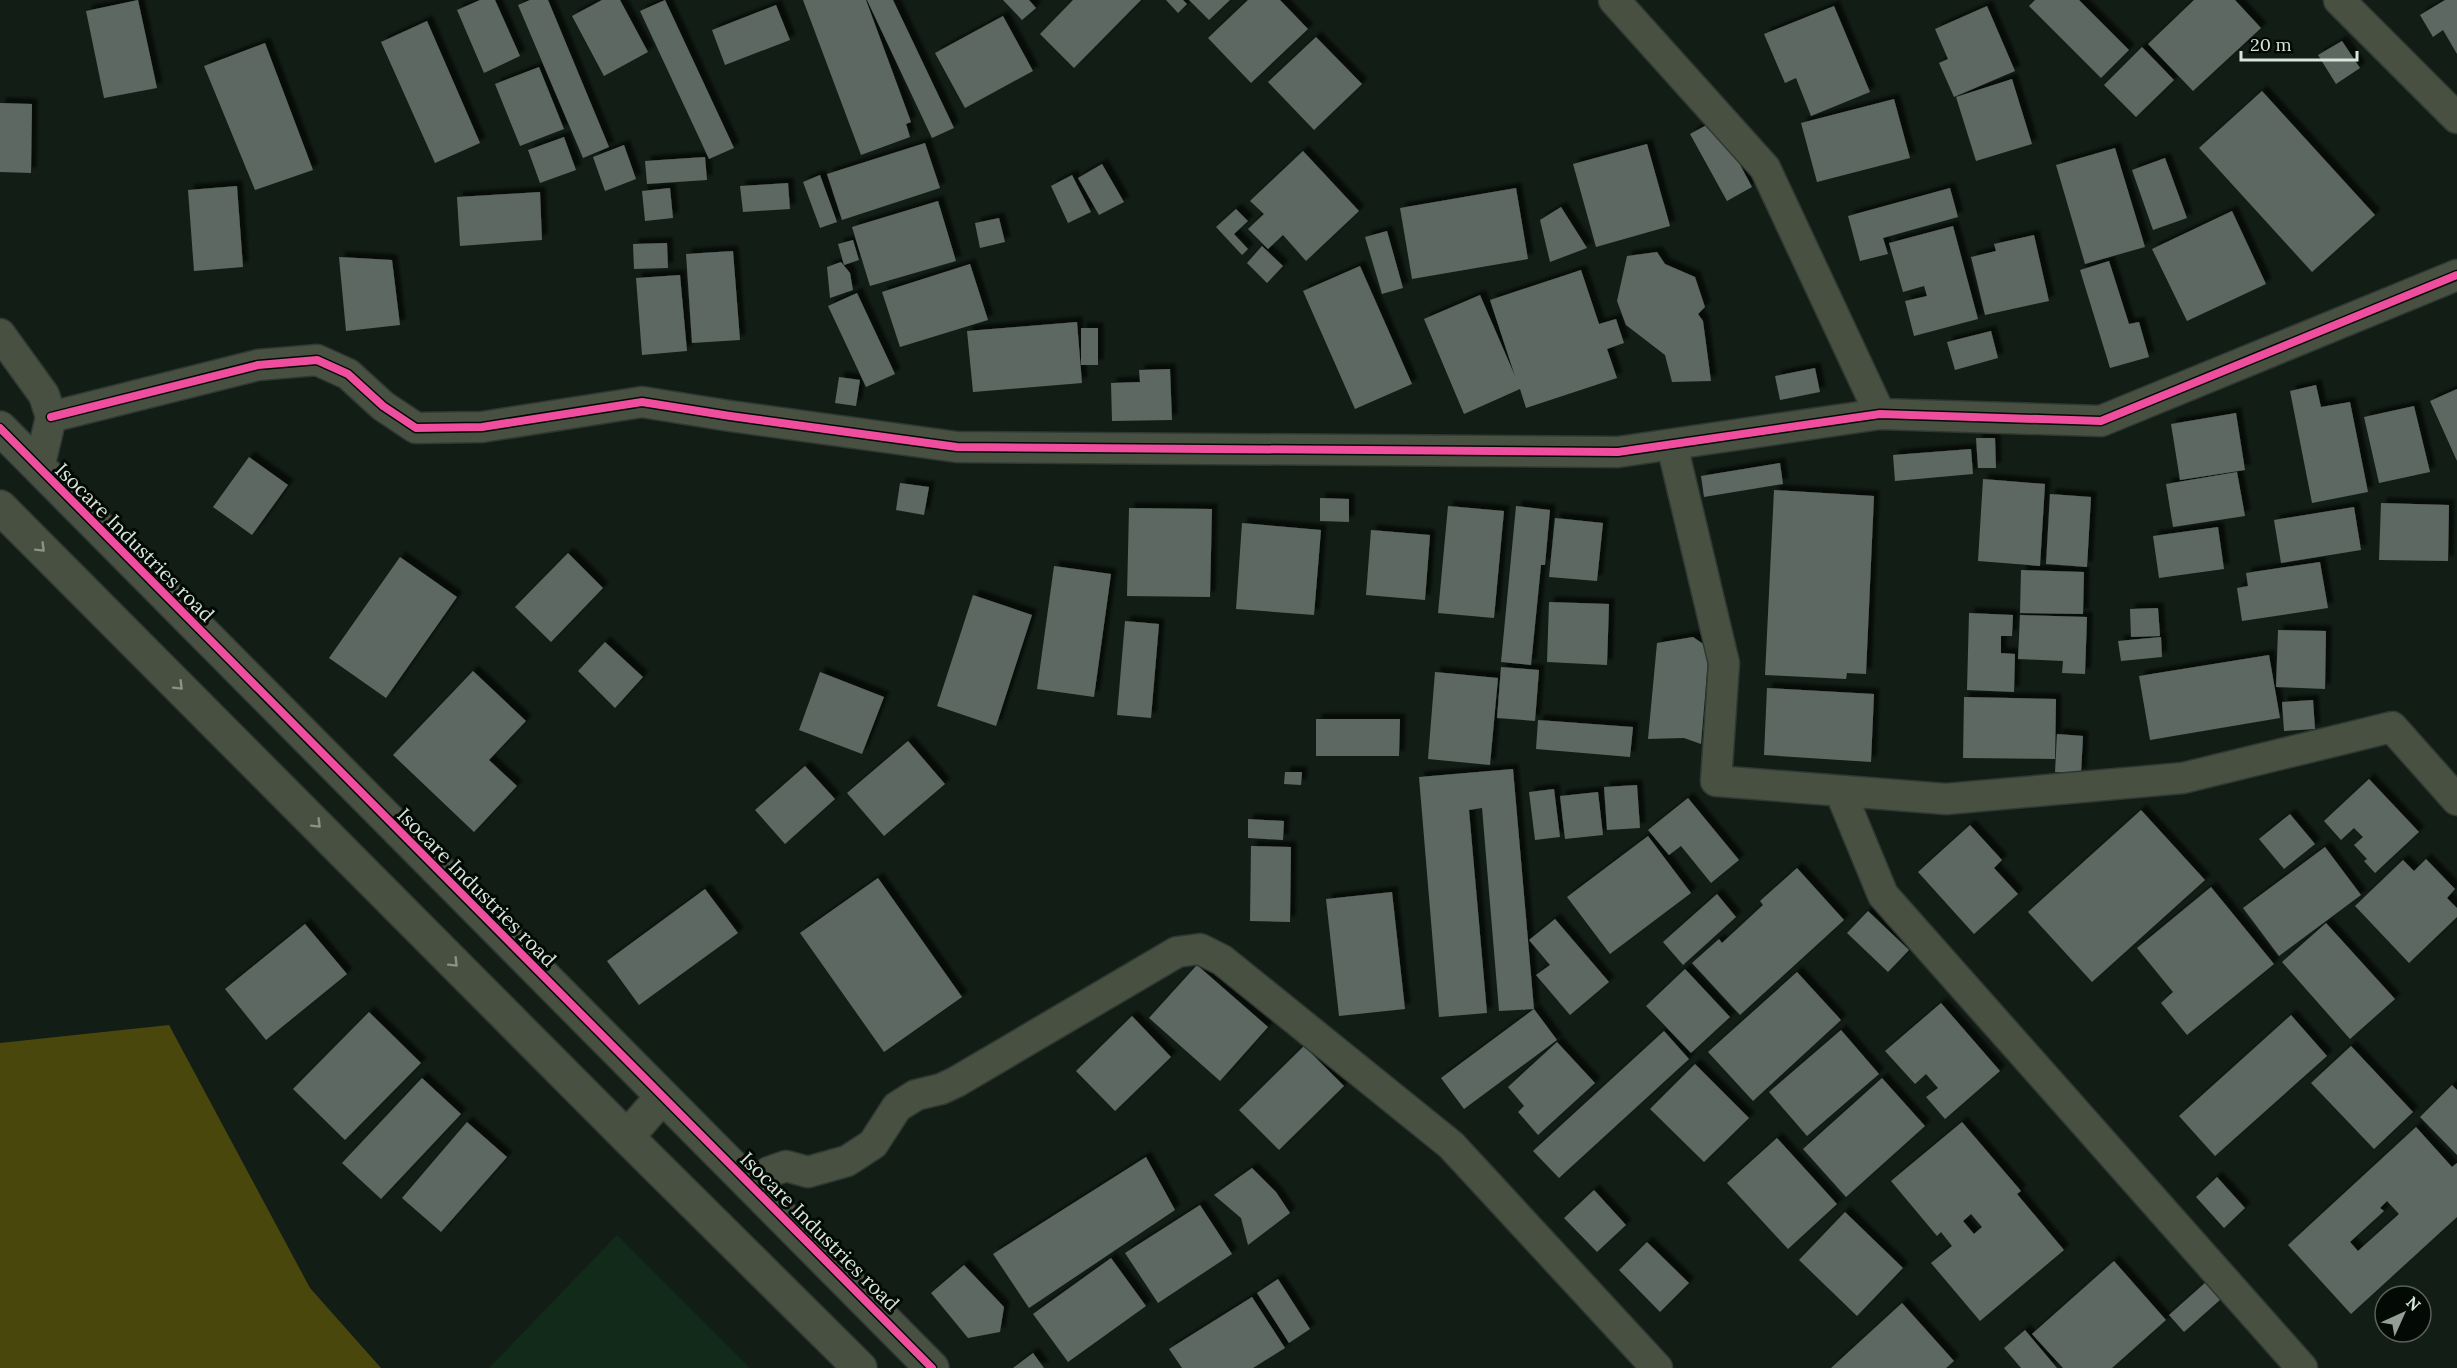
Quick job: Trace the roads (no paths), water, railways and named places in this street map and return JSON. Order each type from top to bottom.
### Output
[{"type":"street","points":[[1614,0],[1765,168],[1880,414]]},
{"type":"street","points":[[2339,0],[2457,118]]},
{"type":"street","points":[[51,417],[258,365],[317,360],[348,374],[383,406],[416,428],[482,427],[642,402],[741,418],[957,447],[1618,452],[1880,414],[2102,421],[2457,275]]},
{"type":"street","points":[[0,334],[44,395],[51,417],[39,468]]},
{"type":"street","name":"Isocare Industries road","points":[[0,428],[932,1368]]},
{"type":"street","points":[[1672,445],[1724,663],[1716,781],[1946,799],[2183,778],[2392,726],[2457,800]]},
{"type":"street","points":[[0,507],[860,1368]]},
{"type":"street","points":[[1840,791],[1883,895],[2302,1368]]},
{"type":"street","points":[[758,1191],[769,1172],[786,1166],[808,1172],[847,1161],[873,1144],[897,1107],[916,1095],[941,1089],[956,1082],[1177,952],[1200,949],[1222,960],[1451,1145],[1657,1368]]},
{"type":"street","points":[[627,1137],[662,1097]]}]
